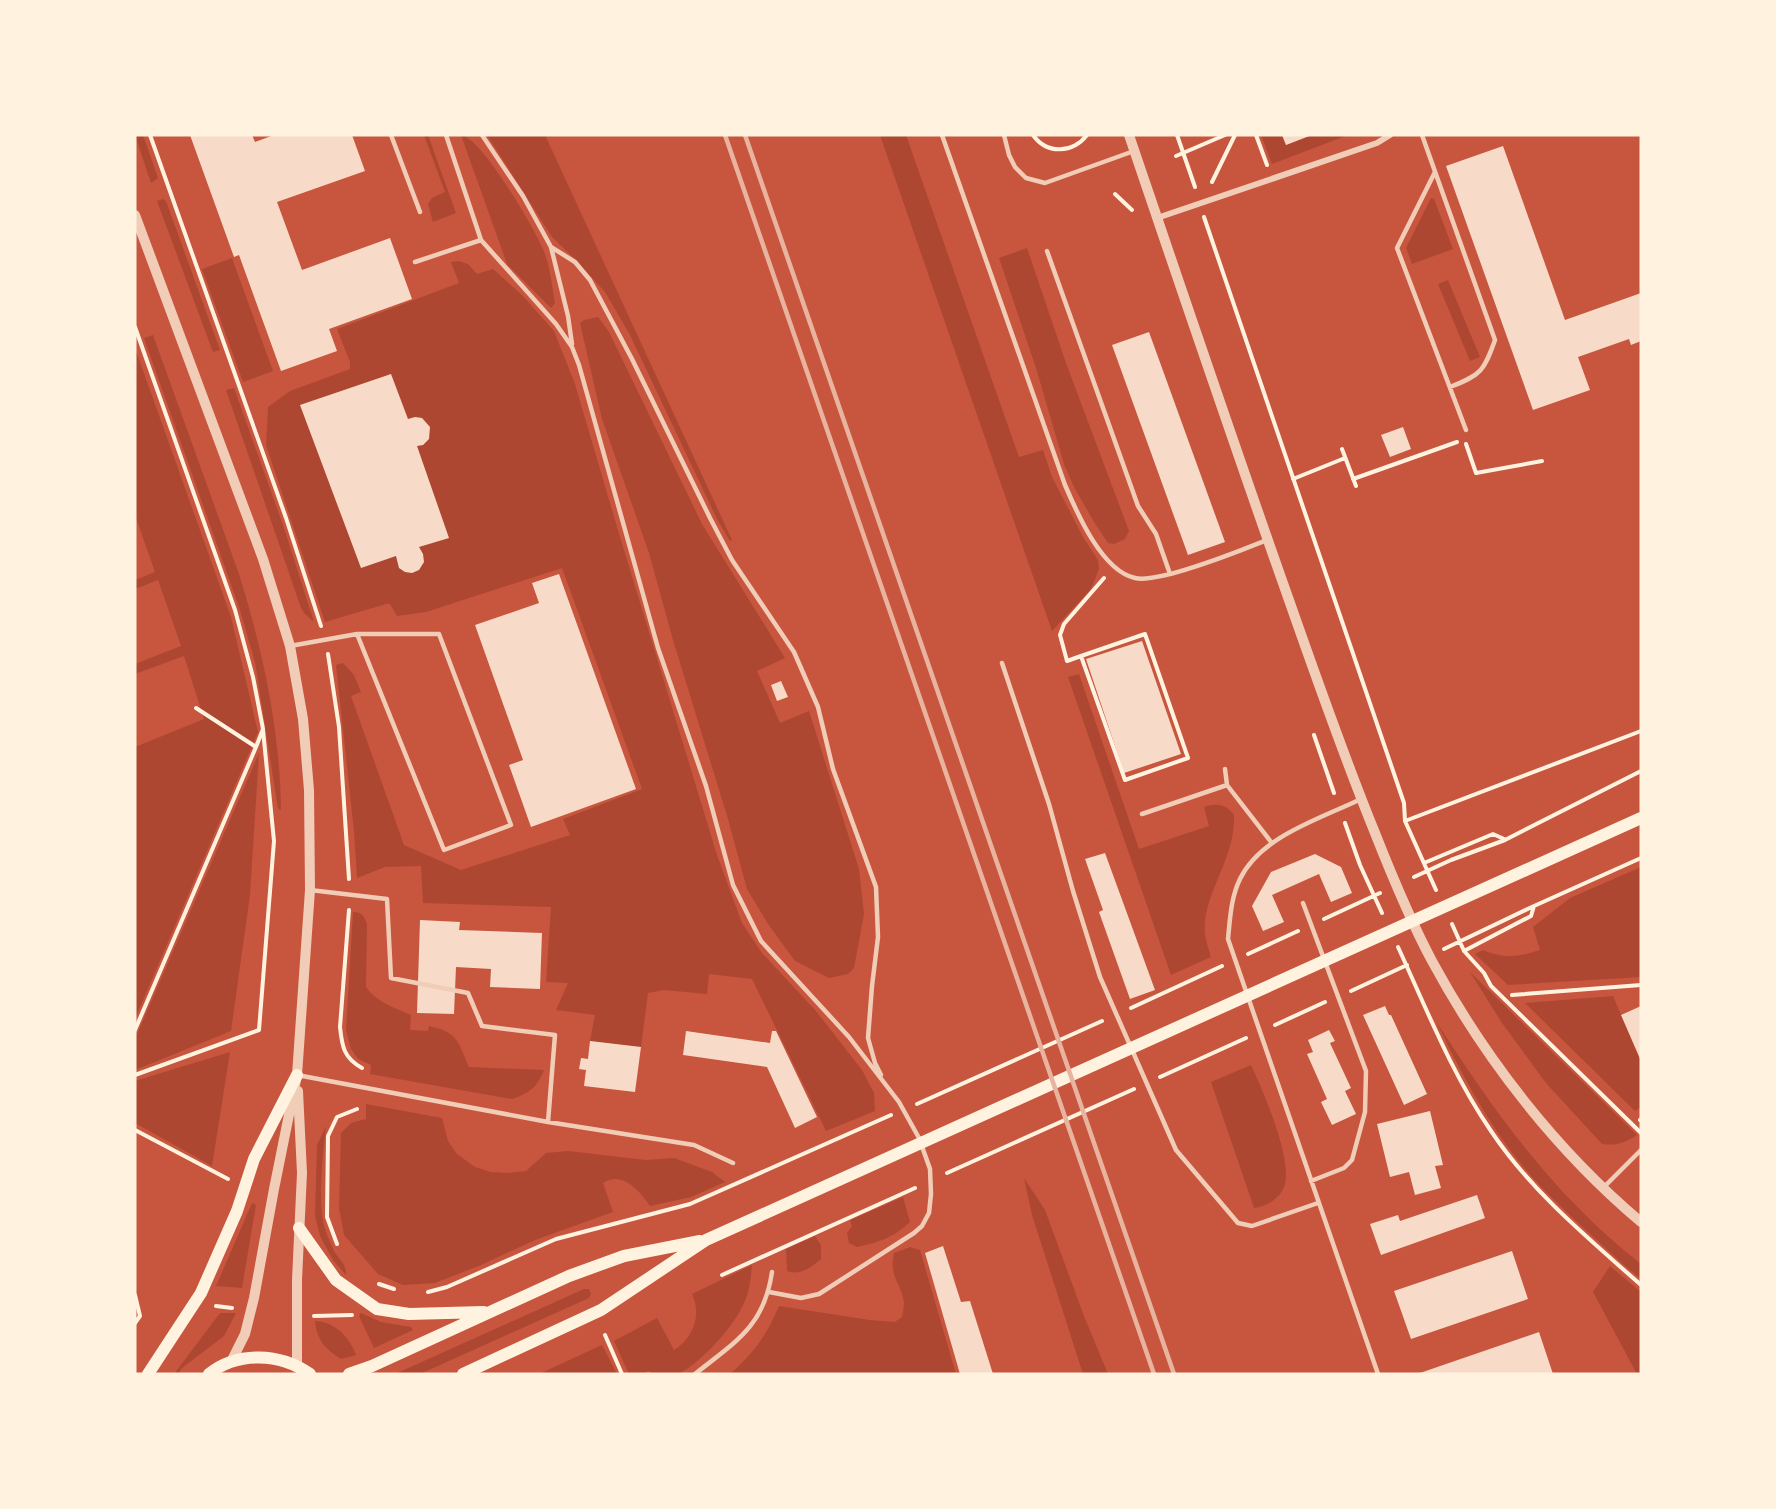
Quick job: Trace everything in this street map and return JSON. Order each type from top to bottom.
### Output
[{"type":"main road","points":[[463,1374],[601,1310],[706,1240],[1641,818]]},
{"type":"main road","points":[[148,1374],[201,1293],[237,1211],[254,1159],[297,1075]]},
{"type":"main road","points":[[299,1228],[336,1280],[377,1309],[409,1314],[488,1312]]},
{"type":"main road","points":[[348,1374],[372,1366],[569,1276],[624,1256],[706,1240]]},
{"type":"main road","points":[[209,1374],[231,1362],[250,1357],[270,1358],[297,1366],[310,1374]]},
{"type":"street","points":[[1129,135],[1268,540],[1362,799],[1431,959],[1478,1037],[1546,1128],[1603,1188],[1641,1222]]},
{"type":"street","points":[[1157,218],[1377,143],[1390,135]]},
{"type":"street","points":[[135,215],[263,559],[290,646],[304,731],[309,790],[310,890],[297,1075],[254,1298],[245,1334],[231,1362]]},
{"type":"street","points":[[297,1075],[302,1173],[297,1280],[297,1366]]},
{"type":"lane","points":[[391,135],[420,212]]},
{"type":"lane","points":[[446,135],[482,240],[556,324],[572,347],[579,365],[658,648],[706,786],[733,885],[761,941],[849,1037],[899,1102],[919,1138],[930,1169],[929,1213],[922,1226],[914,1233],[819,1294],[801,1298],[769,1292]]},
{"type":"lane","points":[[482,135],[523,196],[551,248],[568,316],[572,347]]},
{"type":"lane","points":[[942,135],[1065,485],[1086,528],[1113,566],[1135,578],[1156,577],[1268,540]]},
{"type":"lane","points":[[1004,135],[1015,167],[1026,178],[1045,183],[1134,151]]},
{"type":"lane","points":[[1422,135],[1495,340],[1486,365],[1472,379],[1450,387]]},
{"type":"lane","points":[[1435,171],[1397,248],[1466,430]]},
{"type":"lane","points":[[414,262],[482,240]]},
{"type":"lane","points":[[551,248],[575,262],[590,280],[632,359],[710,519],[732,560],[794,652],[818,707],[833,769],[876,887],[878,937],[868,1038],[875,1063],[890,1090]]},
{"type":"lane","points":[[1047,251],[1138,506],[1156,534],[1170,574]]},
{"type":"lane","points":[[290,646],[357,634],[439,634],[511,825],[444,850],[357,634]]},
{"type":"lane","points":[[1002,663],[1036,764],[1100,977],[1176,1150],[1238,1223],[1252,1226],[1318,1203]]},
{"type":"lane","points":[[1225,770],[1227,785],[1271,842]]},
{"type":"lane","points":[[1142,814],[1227,785]]},
{"type":"lane","points":[[1362,799],[1271,842],[1252,860],[1239,880],[1231,908],[1228,939],[1378,1374]]},
{"type":"lane","points":[[310,890],[387,898],[391,978],[468,993],[482,1026],[555,1035],[548,1122]]},
{"type":"lane","points":[[1303,903],[1366,1071],[1365,1112],[1352,1160],[1344,1168],[1311,1180]]},
{"type":"lane","points":[[297,1075],[548,1122],[694,1145],[733,1163]]},
{"type":"lane","points":[[1603,1188],[1641,1150]]},
{"type":"lane","points":[[695,1374],[741,1337],[760,1315],[769,1292],[772,1272]]},
{"type":"path","points":[[1034,135],[1045,146],[1058,150],[1070,148],[1082,142],[1087,135]]},
{"type":"path","points":[[1177,135],[1404,803],[1405,821],[1641,731]]},
{"type":"path","points":[[1176,156],[1225,135]]},
{"type":"path","points":[[1207,191],[1235,135]]},
{"type":"path","points":[[135,327],[235,610],[253,677],[263,729],[274,841],[259,1030],[135,1075]]},
{"type":"path","points":[[1353,478],[1464,439],[1476,473],[1542,461]]},
{"type":"path","points":[[1341,449],[1356,486]]},
{"type":"path","points":[[1293,478],[1345,458]]},
{"type":"path","points":[[1081,656],[1125,780],[1188,758],[1144,634],[1081,656],[1067,661],[1060,635],[1064,624],[1080,608],[1113,566]]},
{"type":"path","points":[[196,708],[256,747]]},
{"type":"path","points":[[135,1030],[263,729]]},
{"type":"path","points":[[1408,880],[1451,860],[1505,840],[1641,771]]},
{"type":"path","points":[[1424,863],[1493,834],[1505,840]]},
{"type":"path","points":[[1440,950],[1641,858]]},
{"type":"path","points":[[1360,865],[1384,918]]},
{"type":"path","points":[[1323,919],[1387,890]]},
{"type":"path","points":[[1464,951],[1531,916],[1534,906]]},
{"type":"path","points":[[1248,954],[1301,929]]},
{"type":"path","points":[[1394,939],[1460,1081],[1492,1133],[1532,1184],[1586,1237],[1641,1285]]},
{"type":"path","points":[[1130,1008],[1226,964]]},
{"type":"path","points":[[1342,995],[1407,965]]},
{"type":"path","points":[[1484,973],[1491,986],[1641,1133]]},
{"type":"path","points":[[1512,995],[1641,985]]},
{"type":"path","points":[[1266,1029],[1331,1000]]},
{"type":"path","points":[[916,1104],[1108,1018]]},
{"type":"path","points":[[1157,1078],[1255,1034]]},
{"type":"path","points":[[939,1177],[1135,1088]]},
{"type":"path","points":[[340,1249],[332,1235],[327,1217],[328,1136],[337,1117],[357,1109]]},
{"type":"path","points":[[423,1292],[447,1287],[556,1239],[690,1204],[895,1114]]},
{"type":"path","points":[[135,1130],[229,1180]]},
{"type":"path","points":[[722,1275],[918,1186]]},
{"type":"path","points":[[372,1280],[401,1291]]},
{"type":"path","points":[[135,1295],[140,1316],[135,1323]]},
{"type":"path","points":[[605,1335],[622,1374]]},
{"type":"shaded area","points":[[135,135],[143,135],[158,178],[151,183]]},
{"type":"shaded area","points":[[424,135],[428,135],[456,213],[433,222],[428,204],[432,198],[445,192]]},
{"type":"shaded area","points":[[461,135],[470,140],[494,167],[538,238],[550,276],[555,303],[551,308],[507,264]]},
{"type":"shaded area","points":[[487,135],[545,135],[732,540],[730,541],[717,519],[630,335],[605,292],[552,237]]},
{"type":"shaded area","points":[[880,135],[906,135],[1019,457],[1043,450],[1052,477],[1083,537],[1098,560],[1099,569],[1091,589],[1052,631]]},
{"type":"shaded area","points":[[1261,135],[1282,135],[1286,145],[1310,135],[1348,135],[1272,164]]},
{"type":"shaded area","points":[[1431,198],[1434,199],[1453,249],[1412,264],[1406,248]]},
{"type":"shaded area","points":[[163,199],[166,201],[220,350],[213,352],[157,201]]},
{"type":"shaded area","points":[[1027,248],[1066,363],[1129,531],[1125,539],[1114,544],[1108,543],[1094,522],[1064,464],[1036,368],[999,258]]},
{"type":"shaded area","points":[[232,258],[273,371],[243,382],[202,269]]},
{"type":"shaded area","points":[[459,261],[468,264],[477,274],[493,269],[522,295],[554,331],[575,384],[717,855],[742,923],[762,953],[816,1011],[862,1070],[874,1093],[875,1111],[826,1131],[752,979],[709,974],[707,994],[664,990],[648,993],[641,1047],[590,1041],[595,1015],[556,1010],[568,983],[546,982],[551,907],[423,903],[421,866],[385,867],[357,878],[336,665],[343,663],[354,675],[361,692],[351,696],[404,845],[461,870],[570,835],[563,819],[642,789],[562,568],[426,612],[397,616],[390,604],[386,604],[325,622],[266,445],[268,407],[290,391],[350,369],[350,362],[337,329],[459,283],[451,262]]},
{"type":"shaded area","points":[[1448,280],[1480,357],[1470,361],[1438,284]]},
{"type":"shaded area","points":[[598,317],[609,332],[702,524],[785,658],[757,671],[780,723],[809,711],[859,869],[864,914],[854,968],[848,974],[829,978],[795,961],[768,924],[747,889],[649,553],[602,419],[580,323]]},
{"type":"shaded area","points":[[153,335],[239,574],[256,632],[274,720],[281,810],[278,809],[255,662],[239,607],[144,338]]},
{"type":"shaded area","points":[[135,348],[231,617],[258,732],[135,1019],[135,747],[204,719],[184,656],[135,674],[135,664],[181,646],[158,580],[135,589],[135,580],[155,572],[135,515]]},
{"type":"shaded area","points":[[234,388],[284,528],[314,622],[301,608],[226,390]]},
{"type":"shaded area","points":[[1079,674],[1139,849],[1209,826],[1204,807],[1220,805],[1234,815],[1230,847],[1205,920],[1205,937],[1211,957],[1171,975],[1068,677]]},
{"type":"shaded area","points":[[259,753],[250,895],[231,1031],[135,1070],[135,1039]]},
{"type":"shaded area","points":[[1641,867],[1641,977],[1508,985],[1475,954],[1483,950],[1498,955],[1512,956],[1540,950],[1533,927],[1570,898]]},
{"type":"shaded area","points":[[353,912],[362,915],[367,924],[366,987],[375,997],[411,1015],[410,1030],[428,1031],[429,1026],[452,1035],[469,1067],[544,1070],[532,1089],[512,1099],[370,1074],[371,1065],[358,1059],[351,1049],[346,1030]]},
{"type":"shaded area","points":[[1470,972],[1637,1135],[1620,1143],[1602,1144],[1546,1083],[1502,1023]]},
{"type":"shaded area","points":[[1613,996],[1641,1061],[1641,1107],[1635,1111],[1525,1003]]},
{"type":"shaded area","points":[[1437,1023],[1528,1152],[1581,1210],[1641,1264],[1641,1279],[1566,1212],[1518,1160],[1479,1104]]},
{"type":"shaded area","points":[[230,1052],[212,1166],[135,1123],[135,1081]]},
{"type":"shaded area","points":[[1251,1065],[1276,1126],[1285,1161],[1286,1175],[1284,1187],[1279,1195],[1267,1204],[1254,1208],[1211,1082]]},
{"type":"shaded area","points":[[366,1104],[442,1118],[448,1141],[457,1154],[475,1167],[491,1172],[526,1171],[546,1153],[568,1151],[646,1160],[674,1158],[712,1172],[725,1182],[691,1197],[650,1206],[630,1184],[617,1179],[610,1180],[603,1183],[613,1212],[535,1240],[435,1283],[403,1285],[378,1274],[344,1235],[339,1208],[341,1133],[351,1123],[366,1119]]},
{"type":"shaded area","points":[[326,1126],[321,1206],[325,1229],[334,1251],[344,1265],[346,1275],[333,1260],[320,1236],[315,1216],[317,1145]]},
{"type":"shaded area","points":[[1024,1178],[1045,1210],[1108,1374],[1083,1374],[1032,1215]]},
{"type":"shaded area","points":[[903,1197],[910,1222],[885,1239],[857,1247],[849,1243],[847,1233],[852,1226],[850,1220]]},
{"type":"shaded area","points":[[252,1203],[256,1205],[242,1288],[216,1286]]},
{"type":"shaded area","points":[[815,1236],[821,1245],[821,1259],[801,1272],[787,1271],[786,1249]]},
{"type":"shaded area","points":[[910,1247],[920,1250],[956,1374],[730,1374],[759,1343],[779,1306],[895,1322],[902,1317],[904,1302],[894,1274],[894,1253]]},
{"type":"shaded area","points":[[752,1265],[748,1292],[734,1321],[698,1360],[677,1374],[659,1374],[648,1371],[642,1374],[629,1374],[614,1341],[657,1318],[674,1350],[691,1333],[694,1326],[696,1310],[692,1294]]},
{"type":"shaded area","points":[[1610,1266],[1641,1292],[1641,1374],[1637,1374],[1593,1292]]},
{"type":"shaded area","points":[[584,1289],[589,1289],[591,1294],[589,1298],[420,1374],[395,1374]]},
{"type":"shaded area","points":[[220,1313],[236,1313],[224,1336],[182,1368],[178,1374],[174,1374]]},
{"type":"shaded area","points":[[361,1313],[381,1322],[411,1327],[413,1330],[374,1348],[359,1316]]},
{"type":"shaded area","points":[[315,1321],[329,1324],[341,1332],[356,1355],[341,1359],[331,1352],[320,1339]]},
{"type":"shaded area","points":[[602,1345],[617,1374],[539,1374]]},
{"type":"building","points":[[190,135],[252,135],[255,142],[274,135],[352,135],[365,171],[277,202],[302,270],[390,238],[412,299],[329,329],[337,351],[281,371],[239,255],[234,257]]},
{"type":"building","points":[[1282,135],[1312,135],[1286,145]]},
{"type":"building","points":[[1503,146],[1565,320],[1641,293],[1641,341],[1631,345],[1629,339],[1578,357],[1590,390],[1533,410],[1446,166]]},
{"type":"building","points":[[1149,332],[1225,542],[1188,555],[1112,345]]},
{"type":"building","points":[[391,374],[408,419],[422,418],[430,427],[429,439],[423,445],[417,446],[449,538],[419,547],[424,562],[419,570],[412,573],[399,568],[396,556],[361,568],[300,405]]},
{"type":"building","points":[[1403,427],[1411,449],[1390,457],[1381,435]]},
{"type":"building","points":[[559,574],[636,789],[531,827],[509,765],[523,760],[475,625],[539,603],[532,583]]},
{"type":"building","points":[[1142,641],[1181,754],[1124,773],[1086,659]]},
{"type":"building","points":[[781,681],[788,697],[777,701],[771,685]]},
{"type":"building","points":[[1105,853],[1155,990],[1130,999],[1099,912],[1103,910],[1085,859]]},
{"type":"building","points":[[1315,854],[1341,867],[1352,893],[1331,902],[1319,874],[1272,895],[1284,922],[1263,931],[1252,906],[1271,872]]},
{"type":"building","points":[[420,920],[460,922],[459,930],[542,933],[540,989],[490,987],[491,969],[456,967],[454,1014],[417,1013]]},
{"type":"building","points":[[1385,1006],[1427,1094],[1404,1105],[1363,1015]]},
{"type":"building","points":[[1641,1006],[1641,1061],[1621,1015]]},
{"type":"building","points":[[1329,1030],[1335,1041],[1330,1043],[1351,1088],[1345,1091],[1356,1114],[1332,1125],[1321,1102],[1327,1099],[1307,1054],[1313,1052],[1308,1040]]},
{"type":"building","points":[[686,1031],[770,1043],[772,1031],[776,1031],[817,1117],[795,1128],[767,1067],[683,1055]]},
{"type":"building","points":[[590,1041],[641,1047],[635,1092],[584,1086],[586,1070],[579,1069],[581,1058],[588,1059]]},
{"type":"building","points":[[1430,1111],[1443,1165],[1435,1166],[1441,1188],[1415,1195],[1409,1172],[1390,1177],[1377,1124]]},
{"type":"building","points":[[1477,1195],[1485,1218],[1381,1255],[1370,1224],[1398,1215],[1400,1221]]},
{"type":"building","points":[[943,1246],[961,1302],[970,1301],[993,1374],[960,1374],[925,1253]]},
{"type":"building","points":[[1512,1251],[1528,1299],[1411,1339],[1394,1291]]},
{"type":"building","points":[[1539,1332],[1553,1374],[1417,1374]]},
{"type":"railway","points":[[725,135],[1154,1374]]},
{"type":"railway","points":[[745,135],[1174,1374]]}]
